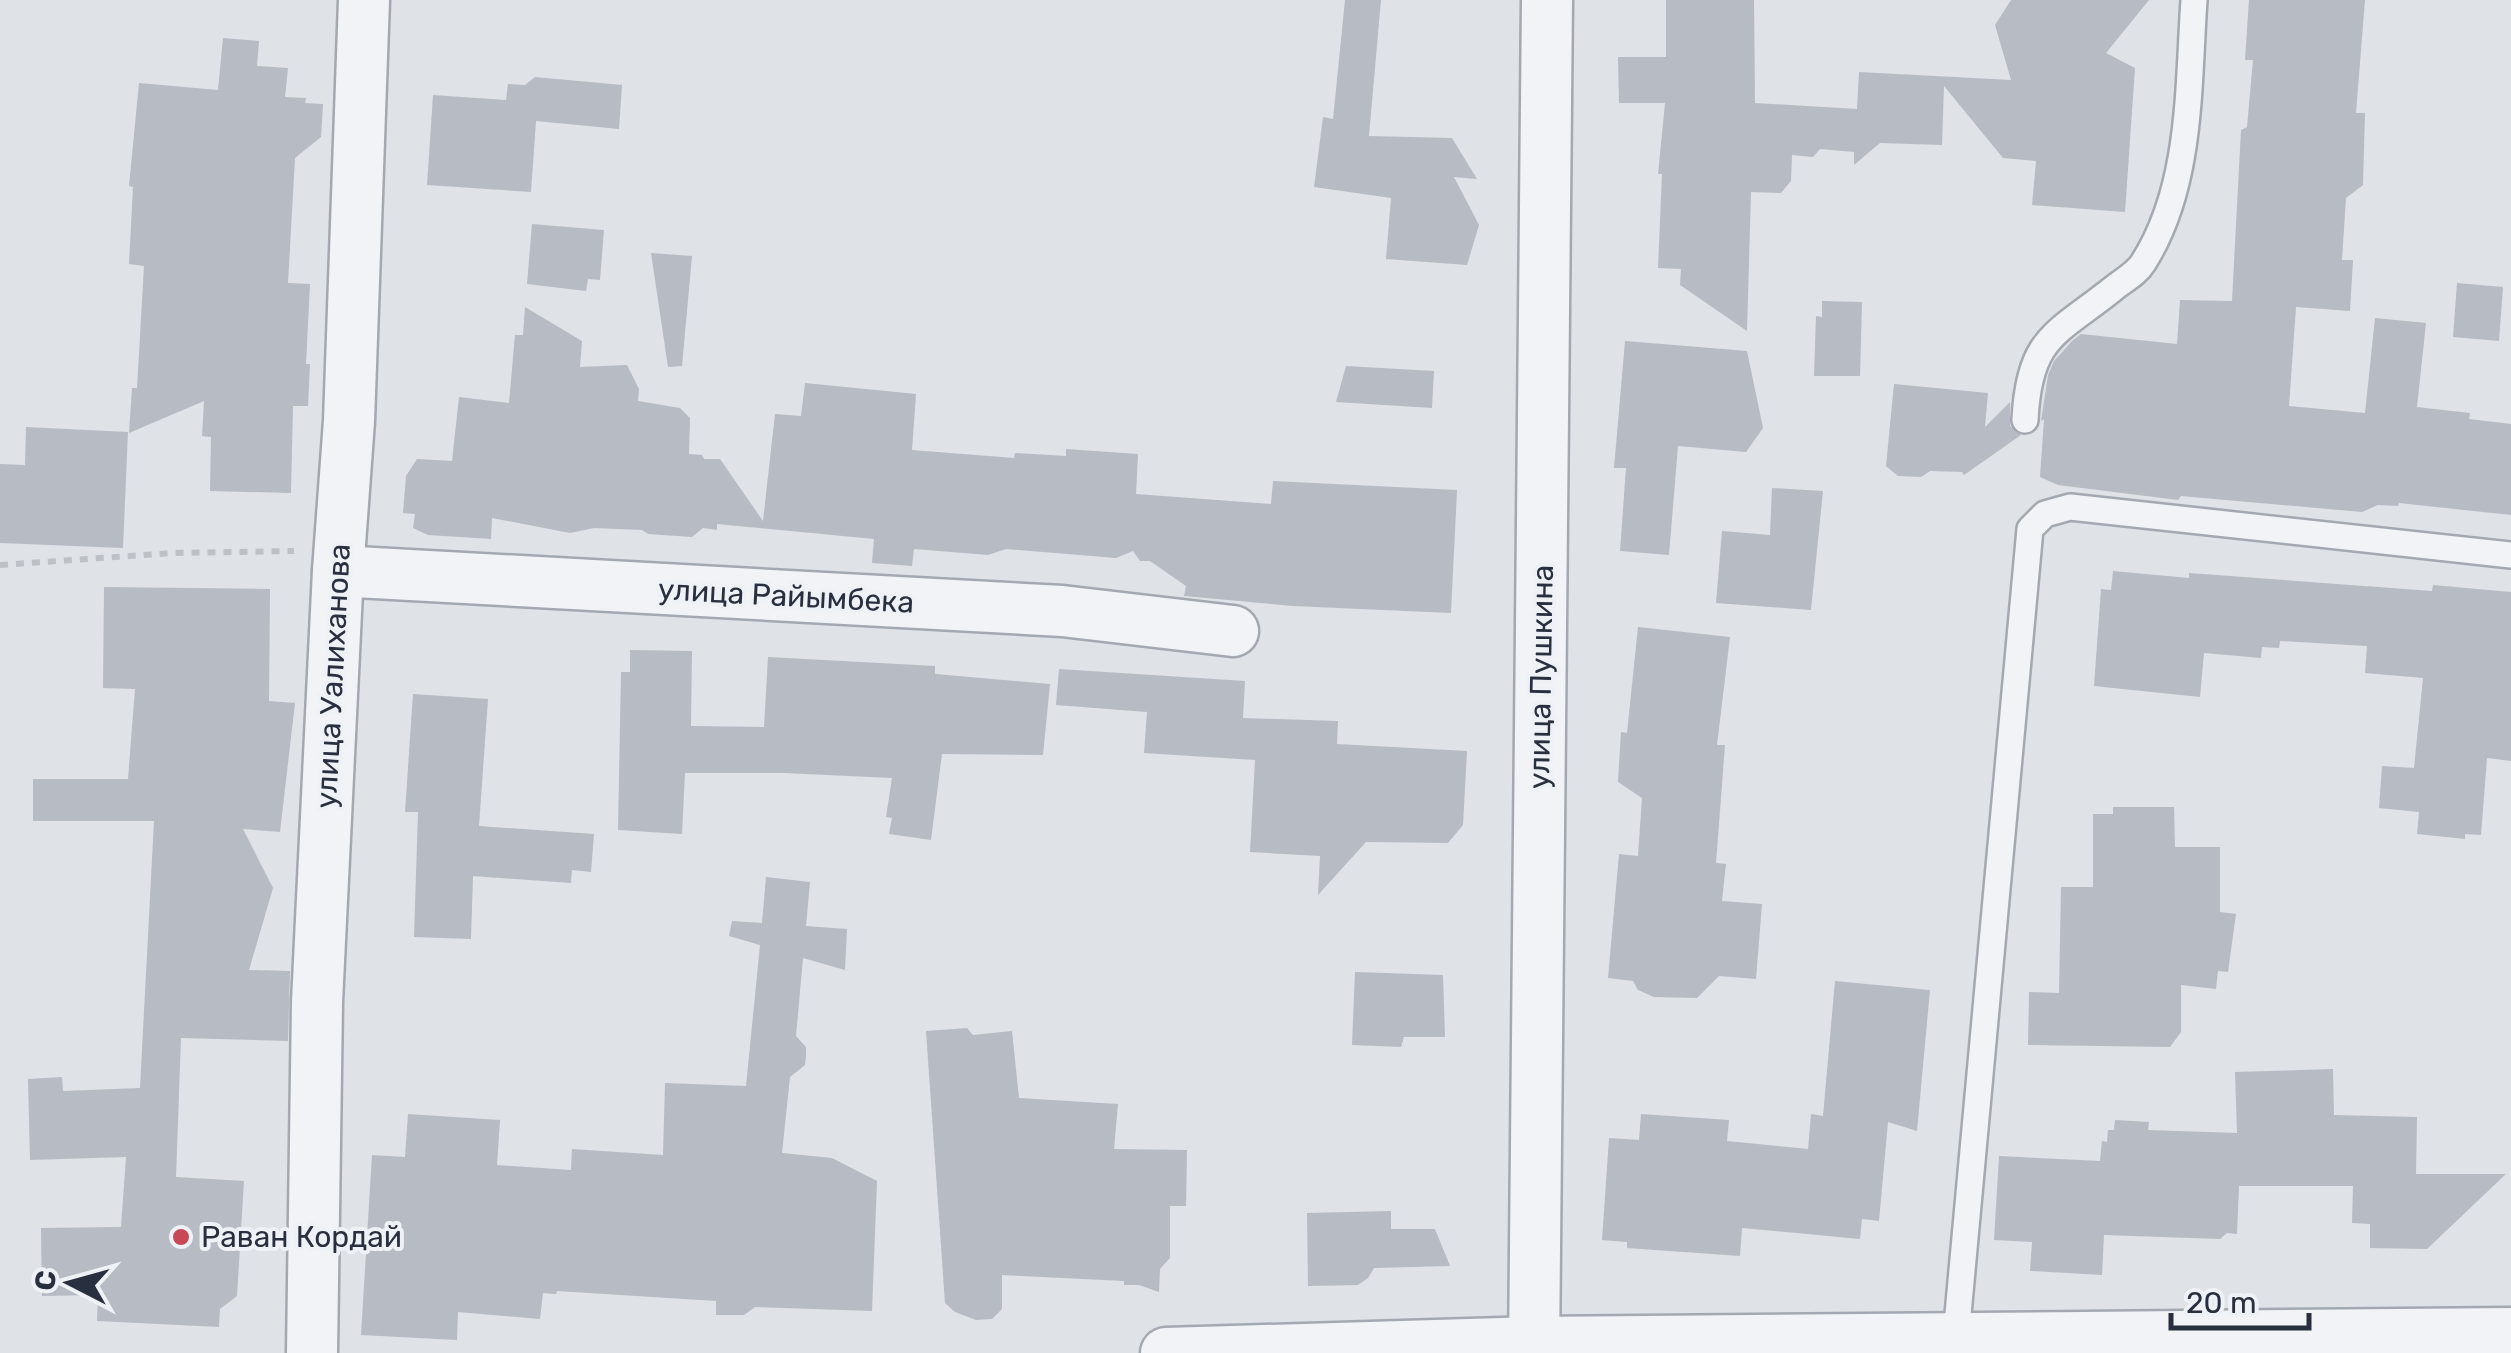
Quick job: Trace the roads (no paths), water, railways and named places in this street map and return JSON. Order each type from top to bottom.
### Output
[{"type":"street","name":"улица Уалиханова","points":[[312,1353],[317,1002],[349,422],[364,0]]},
{"type":"street","name":"улица Пушкина","points":[[1534,1347],[1547,0]]},
{"type":"street","name":"улица Райымбека","points":[[339,560],[1062,611],[1234,631]]},
{"type":"street","points":[[1166,1353],[1956,1336],[2511,1333]]},
{"type":"lane","points":[[2025,420],[2032,366],[2049,341],[2058,328],[2142,266],[2166,214],[2182,150],[2194,0]]},
{"type":"lane","points":[[1956,1336],[2030,529],[2045,514],[2070,507],[2511,555]]},
{"type":"place","name":"Раван Кордай","points":[[181,1237]]}]
